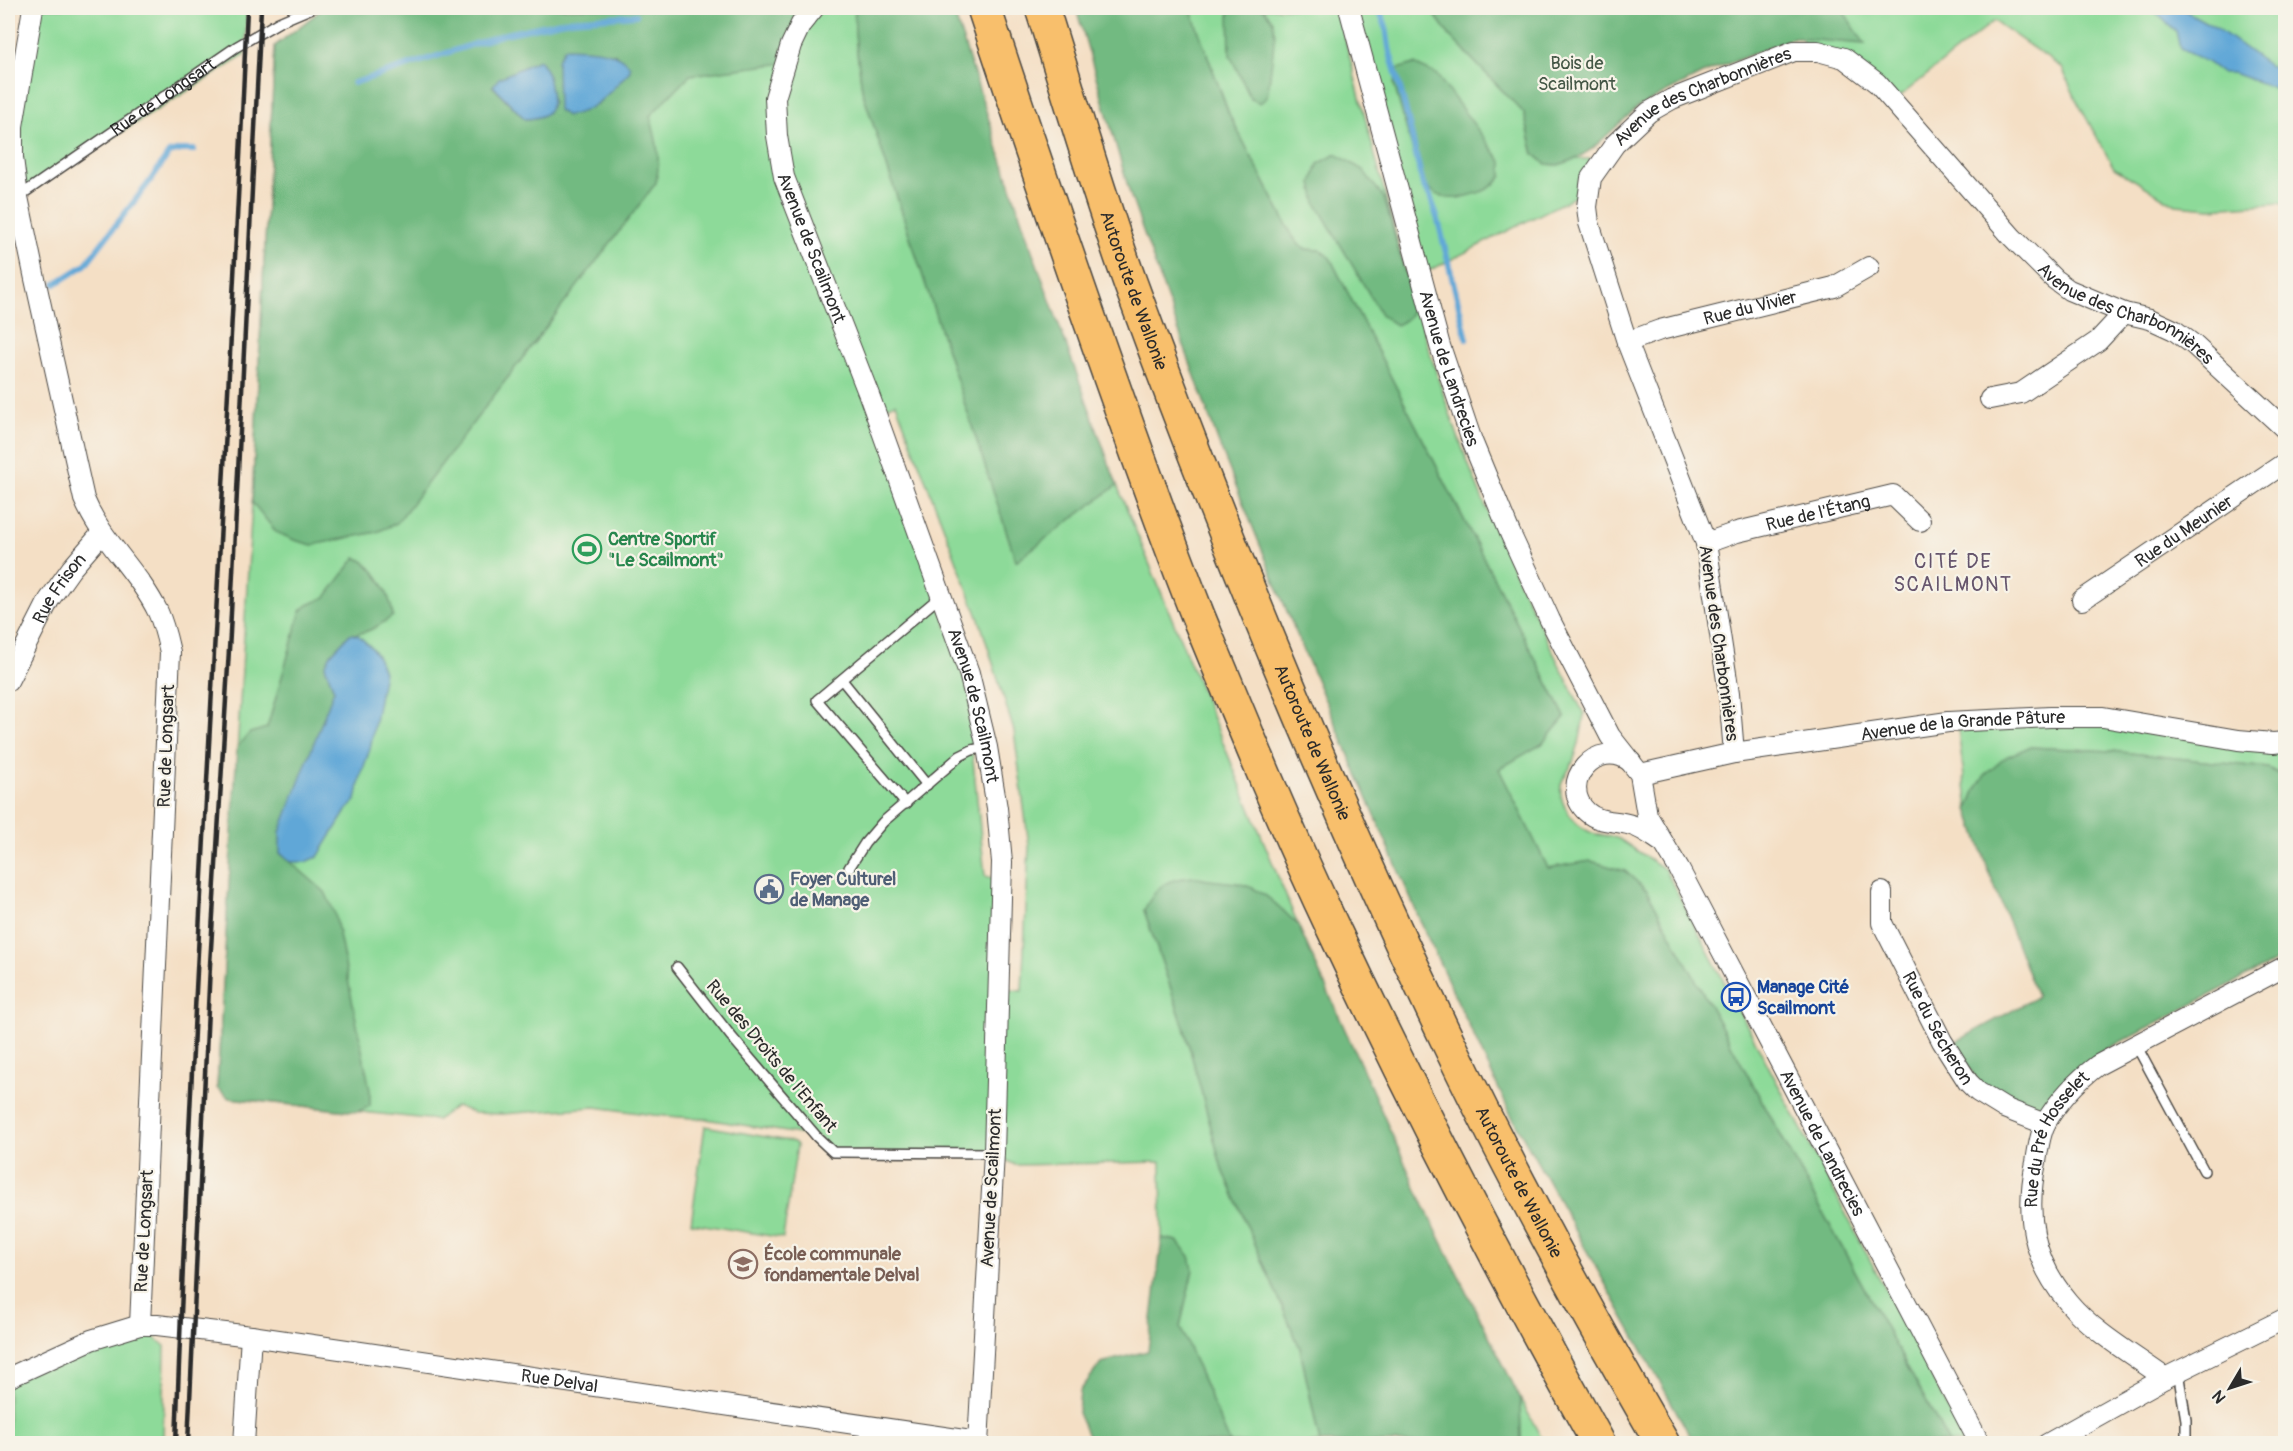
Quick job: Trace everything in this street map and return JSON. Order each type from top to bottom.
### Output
[{"type":"highway","points":[[984,8],[1139,459],[1197,613],[1263,768],[1330,923],[1403,1075],[1482,1231],[1599,1443]]},
{"type":"highway","name":"Autoroute de Wallonie","points":[[1042,8],[1130,282],[1250,595],[1322,765],[1382,903],[1452,1050],[1530,1204],[1663,1443]]},
{"type":"highway","points":[[1563,1379],[1576,1443]]},
{"type":"street","name":"Rue de Longsart","points":[[33,8],[13,126],[13,158],[18,197],[84,499],[102,533],[151,599],[159,614],[170,652],[140,1325]]},
{"type":"street","name":"Avenue de Scailmont","points":[[814,8],[801,24],[791,45],[775,98],[777,136],[784,177],[869,394],[969,673],[987,747],[997,808],[1002,862],[993,1153],[978,1443]]},
{"type":"street","name":"Avenue de Landrecies","points":[[1350,8],[1440,346],[1468,431],[1495,498],[1535,587],[1597,712],[1618,749],[1640,777],[1647,815],[1679,869],[1980,1443]]},
{"type":"street","name":"Avenue des Charbonnières","points":[[1734,753],[1729,693],[1706,543],[1628,342],[1589,223],[1587,207],[1591,178],[1615,144],[1649,112],[1672,99],[1794,51],[1818,51],[1844,58],[1877,83],[2013,237],[2054,279],[2069,290],[2124,313],[2150,319],[2181,335],[2286,430]]},
{"type":"street","name":"Rue du Vivier","points":[[1628,342],[1660,330],[1834,287],[1869,267]]},
{"type":"street","points":[[1989,399],[2021,393],[2098,341],[2124,313]]},
{"type":"street","name":"Rue du Meunier","points":[[2082,600],[2286,462]]},
{"type":"street","name":"Rue de l'Étang","points":[[1706,543],[1737,532],[1893,495],[1920,520]]},
{"type":"street","name":"Rue Frison","points":[[8,681],[50,600],[71,568],[102,533]]},
{"type":"street","points":[[1589,761],[1595,745],[1597,712]]},
{"type":"street","name":"Avenue de la Grande Pâture","points":[[1640,777],[1734,753],[1948,722],[2103,717],[2238,740],[2286,742]]},
{"type":"street","points":[[1608,754],[1628,759],[1640,777],[1641,802],[1626,818],[1604,821],[1594,818],[1585,811],[1579,801],[1576,791],[1581,769],[1598,756],[1608,754]]},
{"type":"street","points":[[1615,821],[1647,832],[1662,842]]},
{"type":"street","name":"Rue du Sécheron","points":[[1882,892],[1882,923],[1942,1041],[1968,1082],[1978,1092],[2004,1108],[2045,1124]]},
{"type":"street","name":"Rue du Pré Hosselet","points":[[2171,1374],[2084,1318],[2069,1303],[2045,1268],[2034,1238],[2031,1217],[2034,1169],[2045,1124],[2067,1095],[2090,1071],[2286,966]]},
{"type":"street","points":[[2047,1443],[2171,1374],[2286,1318]]},
{"type":"street","name":"Rue Delval","points":[[8,1378],[91,1340],[140,1325],[157,1324],[978,1443]]},
{"type":"street","points":[[244,1443],[251,1336]]},
{"type":"lane","name":"Rue de Longsart","points":[[18,197],[236,47],[279,22],[312,8]]},
{"type":"lane","points":[[906,804],[817,700],[942,595]]},
{"type":"lane","points":[[842,680],[927,785]]},
{"type":"lane","points":[[849,868],[865,843],[883,822],[960,756],[972,750],[987,747]]},
{"type":"lane","name":"Rue des Droits de l'Enfant","points":[[677,968],[737,1044],[817,1137],[833,1152],[993,1153]]},
{"type":"lane","points":[[2136,1045],[2205,1171]]},
{"type":"lane","points":[[2171,1374],[2186,1420],[2186,1443]]},
{"type":"green space","points":[[33,8],[247,8],[245,55],[18,197],[13,126]]},
{"type":"green space","name":"Centre Sportif \"Le Scailmont\"","points":[[324,8],[355,8],[361,12],[375,8],[855,8],[862,90],[1016,560],[1117,485],[1298,925],[1282,910],[1238,883],[1215,882],[1194,877],[1144,910],[1184,1027],[1221,1165],[1300,1348],[1320,1443],[1230,1443],[1180,1327],[1193,1269],[1177,1241],[1162,1238],[1161,1162],[1015,1165],[993,1153],[833,1152],[817,1137],[706,1119],[595,1107],[502,1114],[474,1113],[456,1106],[437,1120],[229,1098],[217,1088],[252,502],[275,46]],"holes":[[[896,403],[980,622],[1014,731],[1029,846],[1022,991],[999,989],[1002,880],[985,876],[972,750],[987,747],[875,411]]]},
{"type":"green space","points":[[324,8],[355,8],[361,12],[375,8],[814,8],[785,63],[690,75],[650,116],[658,149],[656,183],[397,523],[377,532],[312,545],[276,532],[252,502],[275,46]],"holes":[[[564,48],[616,54],[609,92],[597,104]],[[493,87],[553,102],[542,115],[525,119]]]},
{"type":"green space","points":[[855,8],[951,8],[1029,242],[1117,485],[1016,561],[862,90]]},
{"type":"green space","points":[[1076,8],[1190,8],[1229,114],[1293,237],[1304,249],[1320,250],[1330,258],[1565,717],[1542,744],[1499,769],[1548,868],[1591,861],[1625,871],[1647,891],[1949,1443],[1694,1443],[1511,1115],[1425,932],[1288,614],[1219,444],[1131,197]]},
{"type":"green space","points":[[1190,8],[1337,8],[1403,261],[1449,411],[1494,527],[1584,714],[1577,752],[1561,785],[1564,806],[1582,828],[1592,833],[1619,839],[1665,869],[1966,1443],[1949,1443],[1647,891],[1592,861],[1548,868],[1498,768],[1542,744],[1565,717],[1330,258],[1320,250],[1304,249],[1293,237],[1229,114]]},
{"type":"green space","points":[[1229,8],[1263,8],[1273,21],[1275,35],[1268,92],[1260,103],[1251,99],[1230,55]]},
{"type":"green space","points":[[1349,8],[1430,8],[1450,36],[1524,113],[1534,154],[1546,164],[1558,165],[1576,159],[1603,159],[1588,190],[1421,275]]},
{"type":"green space","name":"Bois de Scailmont","points":[[1430,8],[1841,8],[1865,44],[1793,38],[1702,74],[1638,107],[1592,149],[1576,159],[1558,165],[1546,164],[1534,154],[1524,113],[1450,36]]},
{"type":"green space","points":[[1797,8],[2285,8],[2285,205],[2280,203],[2211,208],[2176,205],[2114,168],[2077,101],[2062,68],[1994,21],[1893,102],[1877,83],[1804,51]]},
{"type":"green space","points":[[1414,64],[1436,74],[1502,162],[1502,176],[1491,187],[1473,195],[1450,198],[1440,196],[1425,186],[1394,84],[1397,69]]},
{"type":"green space","points":[[1336,154],[1363,170],[1384,198],[1414,305],[1408,317],[1396,325],[1382,316],[1316,203],[1312,183],[1318,164]]},
{"type":"green space","points":[[356,557],[376,574],[386,590],[393,616],[367,631],[350,634],[331,654],[325,666],[334,690],[280,853],[325,892],[335,914],[370,1090],[370,1106],[357,1112],[229,1098],[217,1088],[237,747],[250,733],[267,728],[301,611],[308,605],[326,597]]},
{"type":"green space","points":[[2050,717],[2285,742],[2285,777],[2268,768],[2111,751],[2029,747],[1976,789],[1968,809],[1957,721]]},
{"type":"green space","points":[[2029,747],[2111,751],[2268,768],[2285,778],[2285,956],[2103,1051],[2077,1073],[2048,1106],[2032,1111],[1987,1094],[1952,1044],[2037,997],[1988,869],[1968,809],[1985,775],[2006,757]]},
{"type":"green space","points":[[1194,877],[1236,883],[1254,889],[1270,899],[1298,925],[1425,1208],[1520,1398],[1521,1443],[1320,1443],[1300,1348],[1221,1165],[1184,1027],[1144,910],[1163,884],[1176,879]]},
{"type":"green space","points":[[705,1126],[794,1142],[797,1145],[783,1238],[691,1223]]},
{"type":"green space","points":[[1162,1238],[1177,1241],[1190,1256],[1193,1269],[1180,1327],[1230,1443],[1091,1443],[1078,1413],[1080,1391],[1101,1363],[1148,1351]]},
{"type":"green space","points":[[140,1325],[165,1346],[163,1443],[8,1443],[8,1378]]},
{"type":"green space","points":[[1520,1398],[1544,1443],[1521,1443]]},
{"type":"water","points":[[2150,8],[2180,8],[2218,29],[2270,66],[2285,67],[2285,86],[2277,89],[2233,73],[2222,73],[2207,62],[2180,49],[2176,31]]},
{"type":"water","points":[[564,48],[591,49],[609,53],[624,60],[630,66],[630,71],[595,105],[567,116],[558,110],[557,60]]},
{"type":"water","points":[[539,60],[548,75],[551,106],[549,111],[540,117],[525,119],[493,86],[499,78]]},
{"type":"water","points":[[350,634],[358,635],[372,648],[384,672],[370,749],[356,800],[346,811],[318,857],[306,862],[292,862],[280,853],[280,832],[334,690],[325,666],[331,654]]},
{"type":"waterway","points":[[1377,8],[1386,28],[1423,185],[1430,196],[1438,220],[1467,339]]},
{"type":"waterway","points":[[354,83],[505,34],[570,20],[636,15]]},
{"type":"waterway","points":[[55,284],[85,265],[169,153],[194,150]]},
{"type":"railway","points":[[176,1444],[191,1085],[247,8]]},
{"type":"railway","points":[[188,1444],[210,965],[230,633],[261,8]]},
{"type":"place","name":"Centre Sportif \"Le Scailmont\"","points":[[587,549]]},
{"type":"place","name":"Foyer Culturel de Manage","points":[[769,889]]},
{"type":"place","name":"Manage Cité Scailmont","points":[[1736,997]]},
{"type":"place","name":"École communale fondamentale Delval","points":[[743,1264]]},
{"type":"district","name":"CITÉ DE SCAILMONT","points":[[1953,572]]}]
